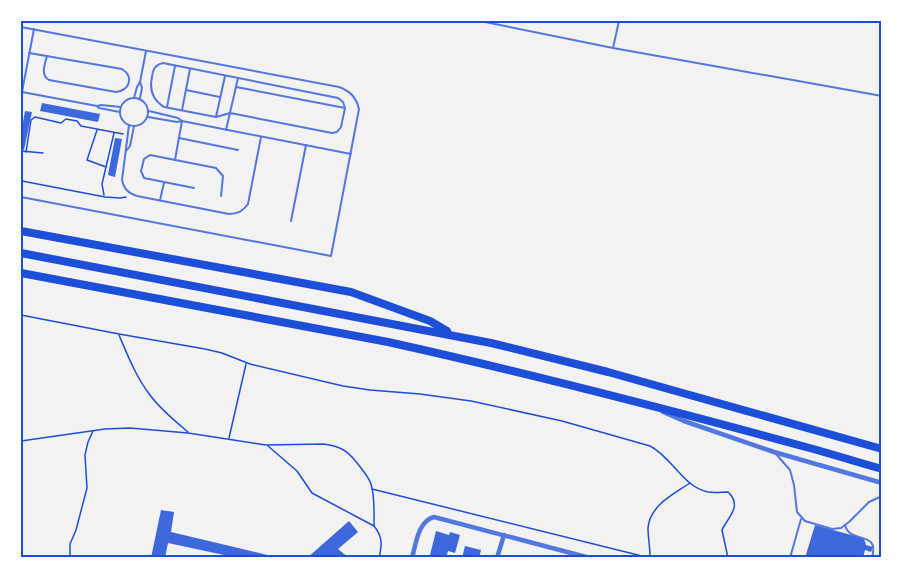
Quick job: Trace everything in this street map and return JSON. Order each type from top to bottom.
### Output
[{"type":"highway","points":[[21,231],[351,292],[430,321],[452,335]]},
{"type":"highway","points":[[21,253],[452,335],[569,362],[882,448]]},
{"type":"highway","points":[[21,273],[388,342],[472,361],[809,448],[882,470]]},
{"type":"street","points":[[650,406],[684,421],[774,452],[882,483]]},
{"type":"street","points":[[412,558],[421,528],[426,520],[439,517],[586,557]]},
{"type":"street","points":[[497,558],[504,535]]},
{"type":"lane","points":[[482,21],[613,48],[882,96]]},
{"type":"lane","points":[[613,48],[619,21]]},
{"type":"lane","points":[[21,27],[345,89],[354,97],[358,109],[331,256],[21,197]]},
{"type":"lane","points":[[21,97],[34,29]]},
{"type":"lane","points":[[134,98],[140,82],[146,51]]},
{"type":"lane","points":[[29,53],[47,56],[122,69],[130,77],[129,85],[124,90],[116,92],[49,80],[44,75],[47,56]]},
{"type":"lane","points":[[163,63],[190,69],[338,98],[343,102],[345,108],[341,127],[337,132],[332,133],[231,113],[216,117],[167,108],[157,102],[150,85],[156,65],[163,63]]},
{"type":"lane","points":[[167,108],[175,66]]},
{"type":"lane","points":[[182,110],[190,69]]},
{"type":"lane","points":[[216,117],[225,76]]},
{"type":"lane","points":[[226,130],[238,78]]},
{"type":"lane","points":[[140,82],[142,88],[140,99]]},
{"type":"lane","points":[[236,87],[345,108]]},
{"type":"lane","points":[[186,90],[220,97]]},
{"type":"lane","points":[[22,92],[120,112]]},
{"type":"lane","points":[[140,99],[146,104],[147,117],[142,124],[129,125],[123,120],[121,107],[126,100],[140,99]]},
{"type":"lane","points":[[97,106],[121,107]]},
{"type":"lane","points":[[148,111],[182,121]]},
{"type":"lane","points":[[147,117],[182,121],[351,154]]},
{"type":"lane","points":[[175,160],[182,121]]},
{"type":"lane","points":[[129,125],[122,180],[125,188],[132,195],[229,214],[242,211],[250,199],[261,137]]},
{"type":"lane","points":[[127,150],[134,126]]},
{"type":"lane","points":[[179,138],[238,150]]},
{"type":"lane","points":[[291,221],[306,146]]},
{"type":"lane","points":[[194,188],[146,179],[142,176],[141,171],[144,159],[150,155],[216,168],[223,180],[221,196]]},
{"type":"lane","points":[[160,201],[164,182]]},
{"type":"lane","points":[[774,452],[790,470],[796,509],[801,519],[790,558]]},
{"type":"lane","points":[[801,519],[832,529],[842,528],[869,502],[882,496]]},
{"type":"lane","points":[[845,525],[849,533],[872,543],[874,549],[872,558]]},
{"type":"path","points":[[26,152],[33,117],[61,123],[66,119],[77,120],[81,126],[128,135]]},
{"type":"path","points":[[97,128],[87,160],[107,168]]},
{"type":"path","points":[[105,197],[102,184],[114,132]]},
{"type":"path","points":[[21,151],[43,153]]},
{"type":"path","points":[[21,180],[105,197],[120,198],[132,195]]},
{"type":"path","points":[[21,315],[205,349],[246,363],[343,386],[471,401],[562,421],[650,446],[690,483],[702,490],[728,492],[732,496],[734,509],[722,533],[728,558]]},
{"type":"path","points":[[119,334],[134,370],[151,398],[188,433]]},
{"type":"path","points":[[229,439],[246,363]]},
{"type":"path","points":[[21,441],[93,430],[130,428],[188,433],[266,446],[323,444],[338,447],[352,456],[369,478],[372,489],[374,526]]},
{"type":"path","points":[[70,558],[70,544],[87,488],[85,455],[93,430]]},
{"type":"path","points":[[266,446],[297,471],[312,493],[374,526],[380,533],[382,542],[379,558]]},
{"type":"path","points":[[372,489],[650,558],[648,528],[653,513],[664,501],[690,483]]},
{"type":"building","points":[[42,103],[100,114],[98,122],[40,111]]},
{"type":"building","points":[[25,111],[32,112],[24,150],[21,149],[21,133]]},
{"type":"building","points":[[115,138],[122,139],[115,177],[108,175]]},
{"type":"building","points":[[161,510],[174,512],[171,532],[280,558],[238,558],[168,543],[165,558],[151,558]]},
{"type":"building","points":[[349,521],[358,532],[338,549],[349,558],[307,558]]},
{"type":"building","points":[[815,525],[862,538],[866,545],[873,547],[871,552],[865,550],[863,558],[805,558]]},
{"type":"building","points":[[436,531],[449,535],[450,532],[460,535],[455,553],[448,551],[446,558],[430,555]]},
{"type":"building","points":[[465,546],[481,550],[479,558],[462,558]]}]
